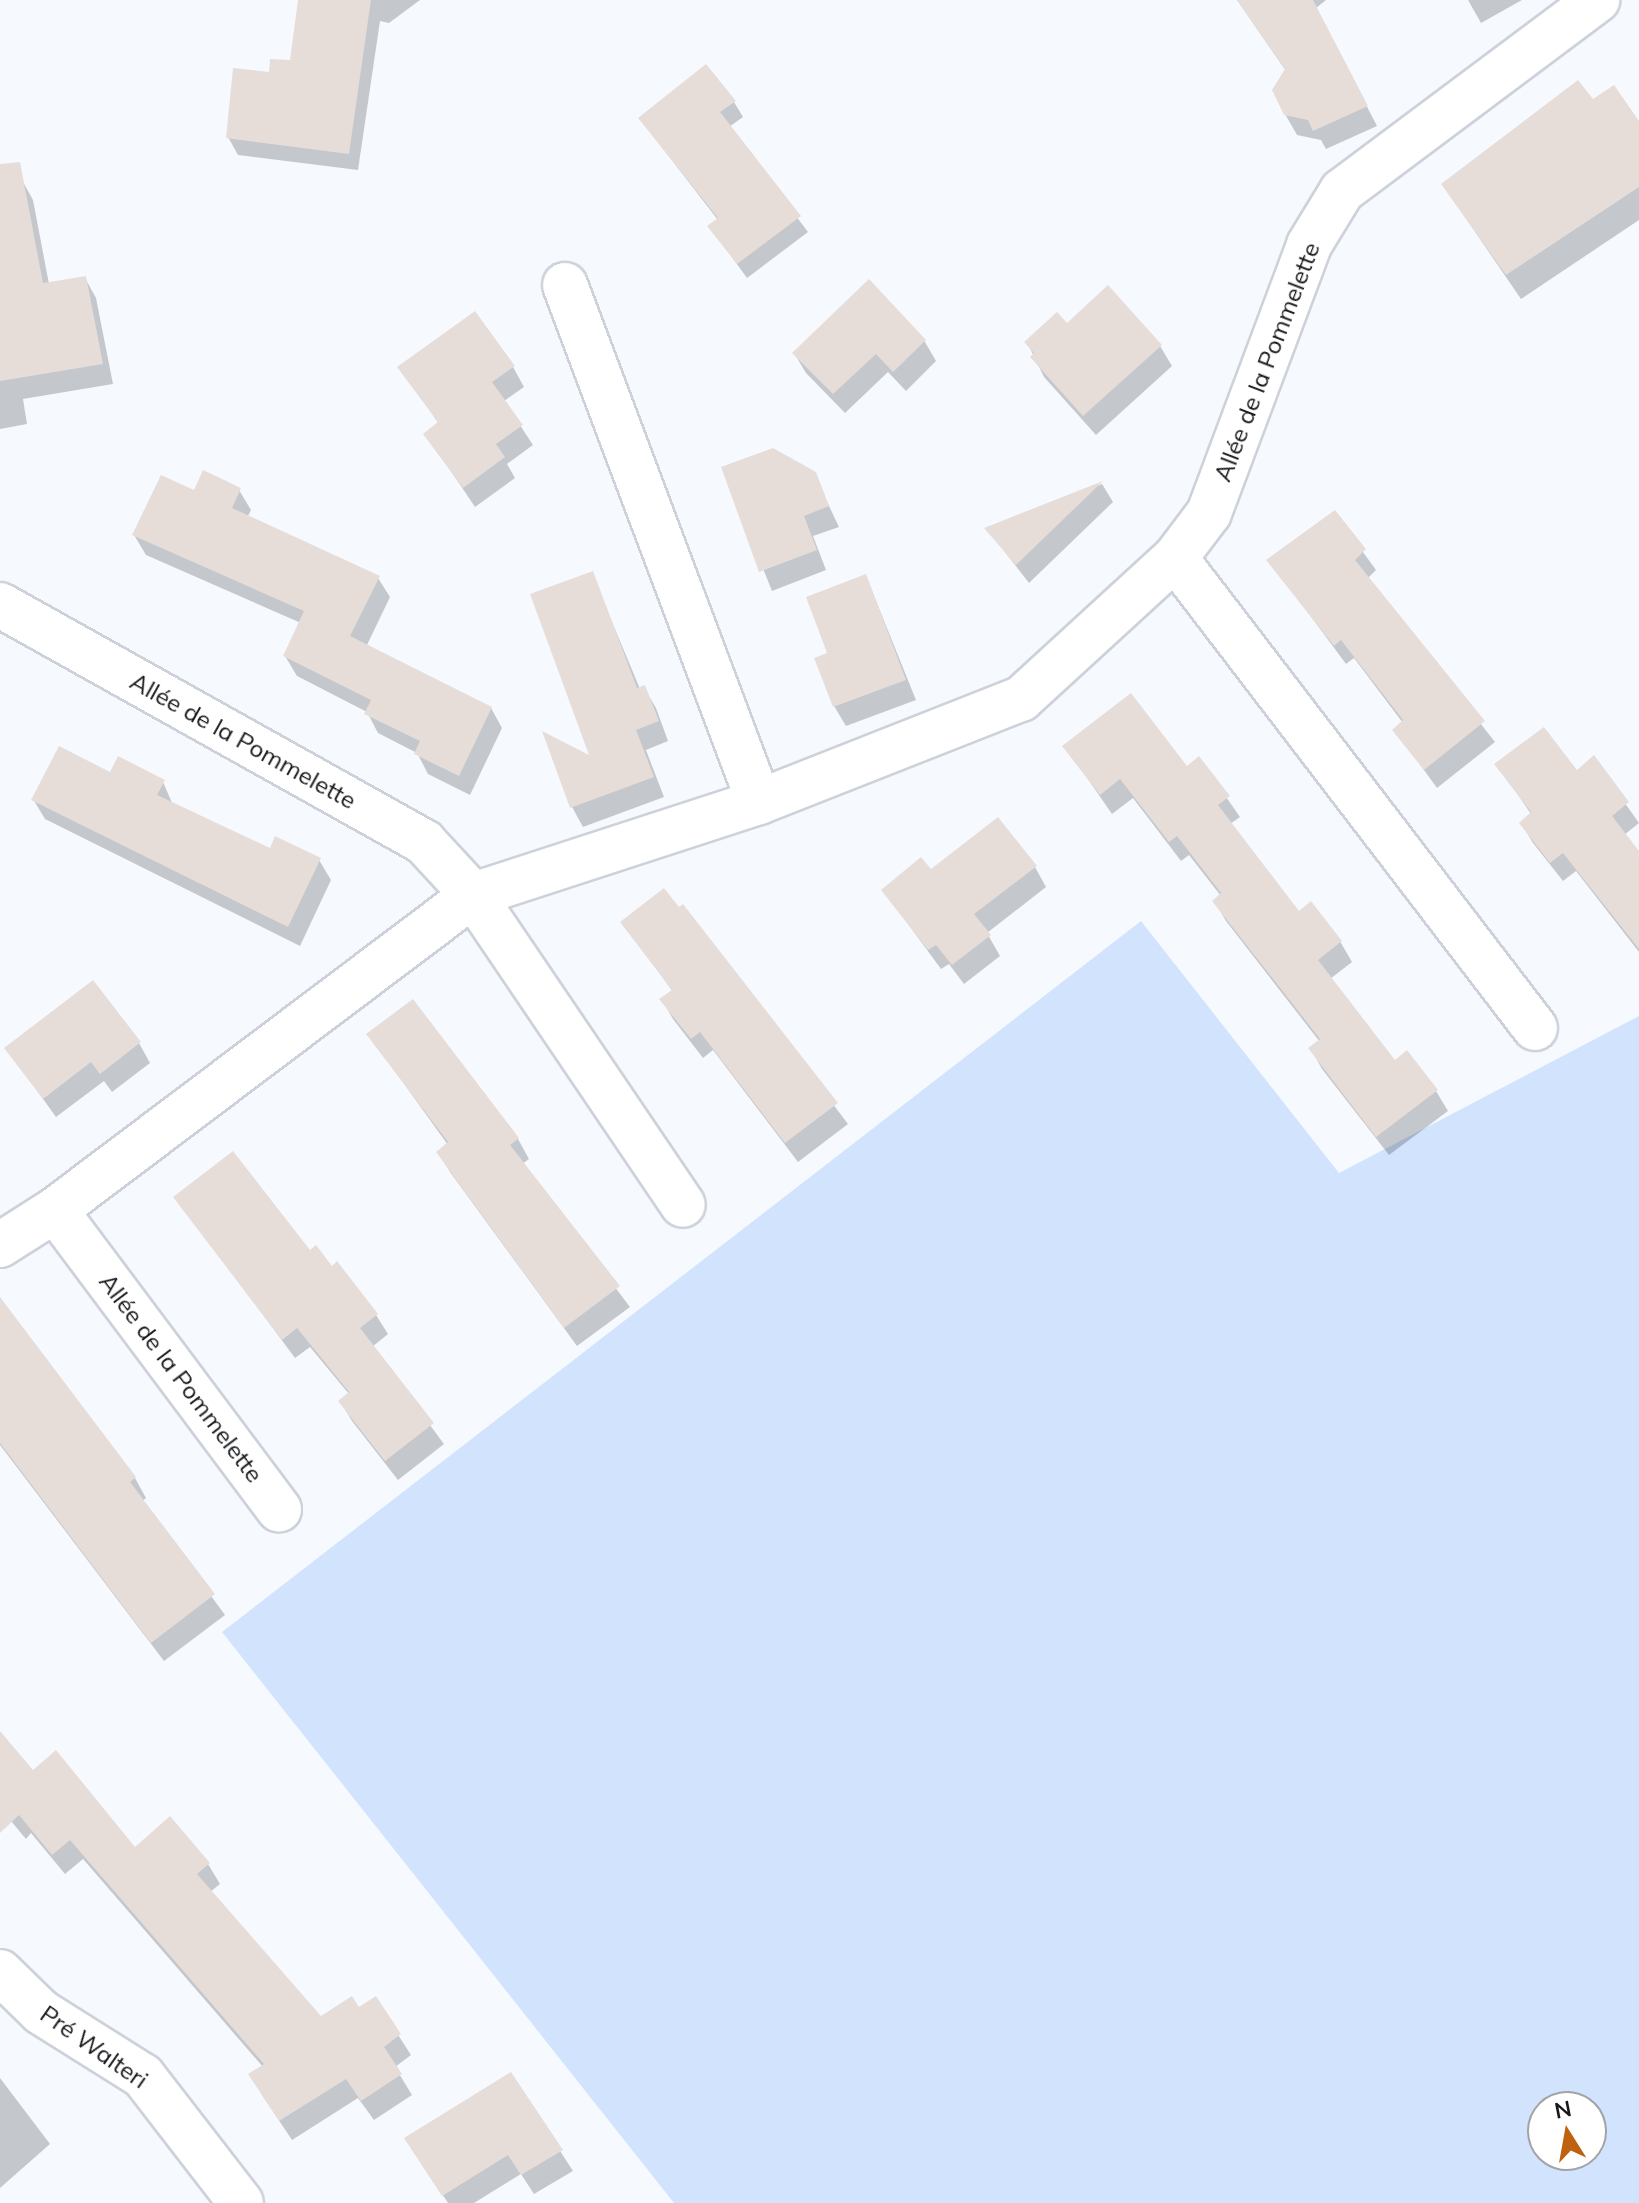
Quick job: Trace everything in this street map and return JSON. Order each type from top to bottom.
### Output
[{"type":"street","name":"Allée de la Pommelette","points":[[0,1245],[55,1210],[473,895],[759,802],[1021,699],[1175,558],[1209,513],[1309,245],[1342,191],[1597,0]]},
{"type":"street","points":[[565,285],[759,802]]},
{"type":"street","points":[[1175,558],[1535,1028]]},
{"type":"street","name":"Allée de la Pommelette","points":[[0,605],[424,842],[473,895],[683,1205]]},
{"type":"street","name":"Allée de la Pommelette","points":[[55,1210],[279,1509]]},
{"type":"street","name":"Pré Walteri","points":[[0,1972],[41,2012],[143,2076],[241,2203]]},
{"type":"shaded area","points":[[1141,921],[1339,1173],[1639,1016],[1639,2203],[674,2203],[222,1632]]},
{"type":"building","points":[[298,0],[371,0],[349,154],[226,138],[233,68],[269,72],[270,59],[290,60]]},
{"type":"building","points":[[1237,0],[1313,0],[1368,106],[1313,131],[1308,120],[1284,115],[1272,90],[1285,69]]},
{"type":"building","points":[[706,64],[736,101],[720,112],[801,216],[737,264],[707,226],[718,218],[638,118]]},
{"type":"building","points":[[1578,80],[1593,99],[1614,85],[1639,121],[1639,187],[1506,275],[1441,184]]},
{"type":"building","points":[[20,162],[43,283],[86,276],[103,364],[0,381],[0,164]]},
{"type":"building","points":[[869,279],[926,340],[893,372],[876,354],[833,394],[792,353]]},
{"type":"building","points":[[1108,285],[1162,345],[1083,416],[1030,357],[1034,353],[1024,342],[1057,312],[1067,323]]},
{"type":"building","points":[[475,311],[515,366],[492,382],[523,425],[496,444],[505,457],[463,488],[423,434],[438,422],[397,367]]},
{"type":"building","points":[[773,448],[816,472],[829,506],[804,516],[817,550],[759,572],[721,467]]},
{"type":"building","points":[[203,470],[241,488],[232,508],[380,576],[350,636],[492,707],[459,776],[414,754],[420,741],[364,714],[371,700],[283,656],[304,611],[132,535],[161,475],[194,490]]},
{"type":"building","points":[[1103,481],[1016,565],[984,528]]},
{"type":"building","points":[[1335,510],[1366,549],[1355,560],[1485,721],[1424,770],[1392,730],[1403,720],[1341,640],[1334,646],[1266,560]]},
{"type":"building","points":[[593,571],[637,688],[645,685],[659,721],[636,730],[654,777],[570,808],[542,731],[589,755],[530,594]]},
{"type":"building","points":[[866,574],[906,680],[833,707],[814,658],[827,653],[806,597]]},
{"type":"building","points":[[1131,693],[1187,766],[1199,756],[1230,796],[1218,805],[1299,911],[1311,901],[1342,941],[1318,960],[1395,1060],[1407,1050],[1438,1090],[1376,1137],[1308,1048],[1320,1039],[1212,901],[1221,893],[1177,836],[1169,842],[1120,779],[1100,795],[1062,746]]},
{"type":"building","points":[[1544,727],[1577,770],[1594,755],[1629,802],[1612,816],[1639,851],[1639,949],[1563,853],[1550,863],[1519,823],[1531,812],[1494,764]]},
{"type":"building","points":[[59,746],[110,772],[118,756],[165,780],[157,795],[270,848],[275,836],[321,858],[288,927],[31,800]]},
{"type":"building","points":[[998,817],[1037,866],[974,914],[991,935],[952,965],[936,945],[928,950],[881,890],[921,857],[931,869]]},
{"type":"building","points":[[664,888],[679,907],[683,904],[838,1103],[785,1143],[700,1032],[691,1039],[659,999],[672,990],[620,922]]},
{"type":"building","points":[[93,980],[141,1042],[100,1074],[91,1062],[43,1099],[4,1048]]},
{"type":"building","points":[[413,999],[519,1138],[510,1145],[620,1286],[564,1328],[436,1152],[448,1142],[366,1034]]},
{"type":"building","points":[[233,1151],[310,1250],[316,1245],[332,1266],[337,1261],[378,1314],[360,1328],[434,1423],[385,1461],[338,1401],[349,1392],[297,1328],[282,1340],[173,1197]]},
{"type":"building","points":[[0,1297],[136,1477],[130,1482],[215,1594],[151,1643],[0,1443]]},
{"type":"building","points":[[0,1731],[33,1770],[56,1750],[135,1847],[170,1816],[210,1863],[197,1874],[321,2016],[352,1996],[359,2007],[376,1996],[401,2034],[384,2047],[402,2074],[361,2101],[346,2079],[279,2121],[248,2074],[264,2064],[70,1840],[52,1855],[19,1815],[0,1833]]},
{"type":"building","points":[[511,2072],[563,2150],[521,2175],[508,2155],[442,2196],[404,2138]]}]
